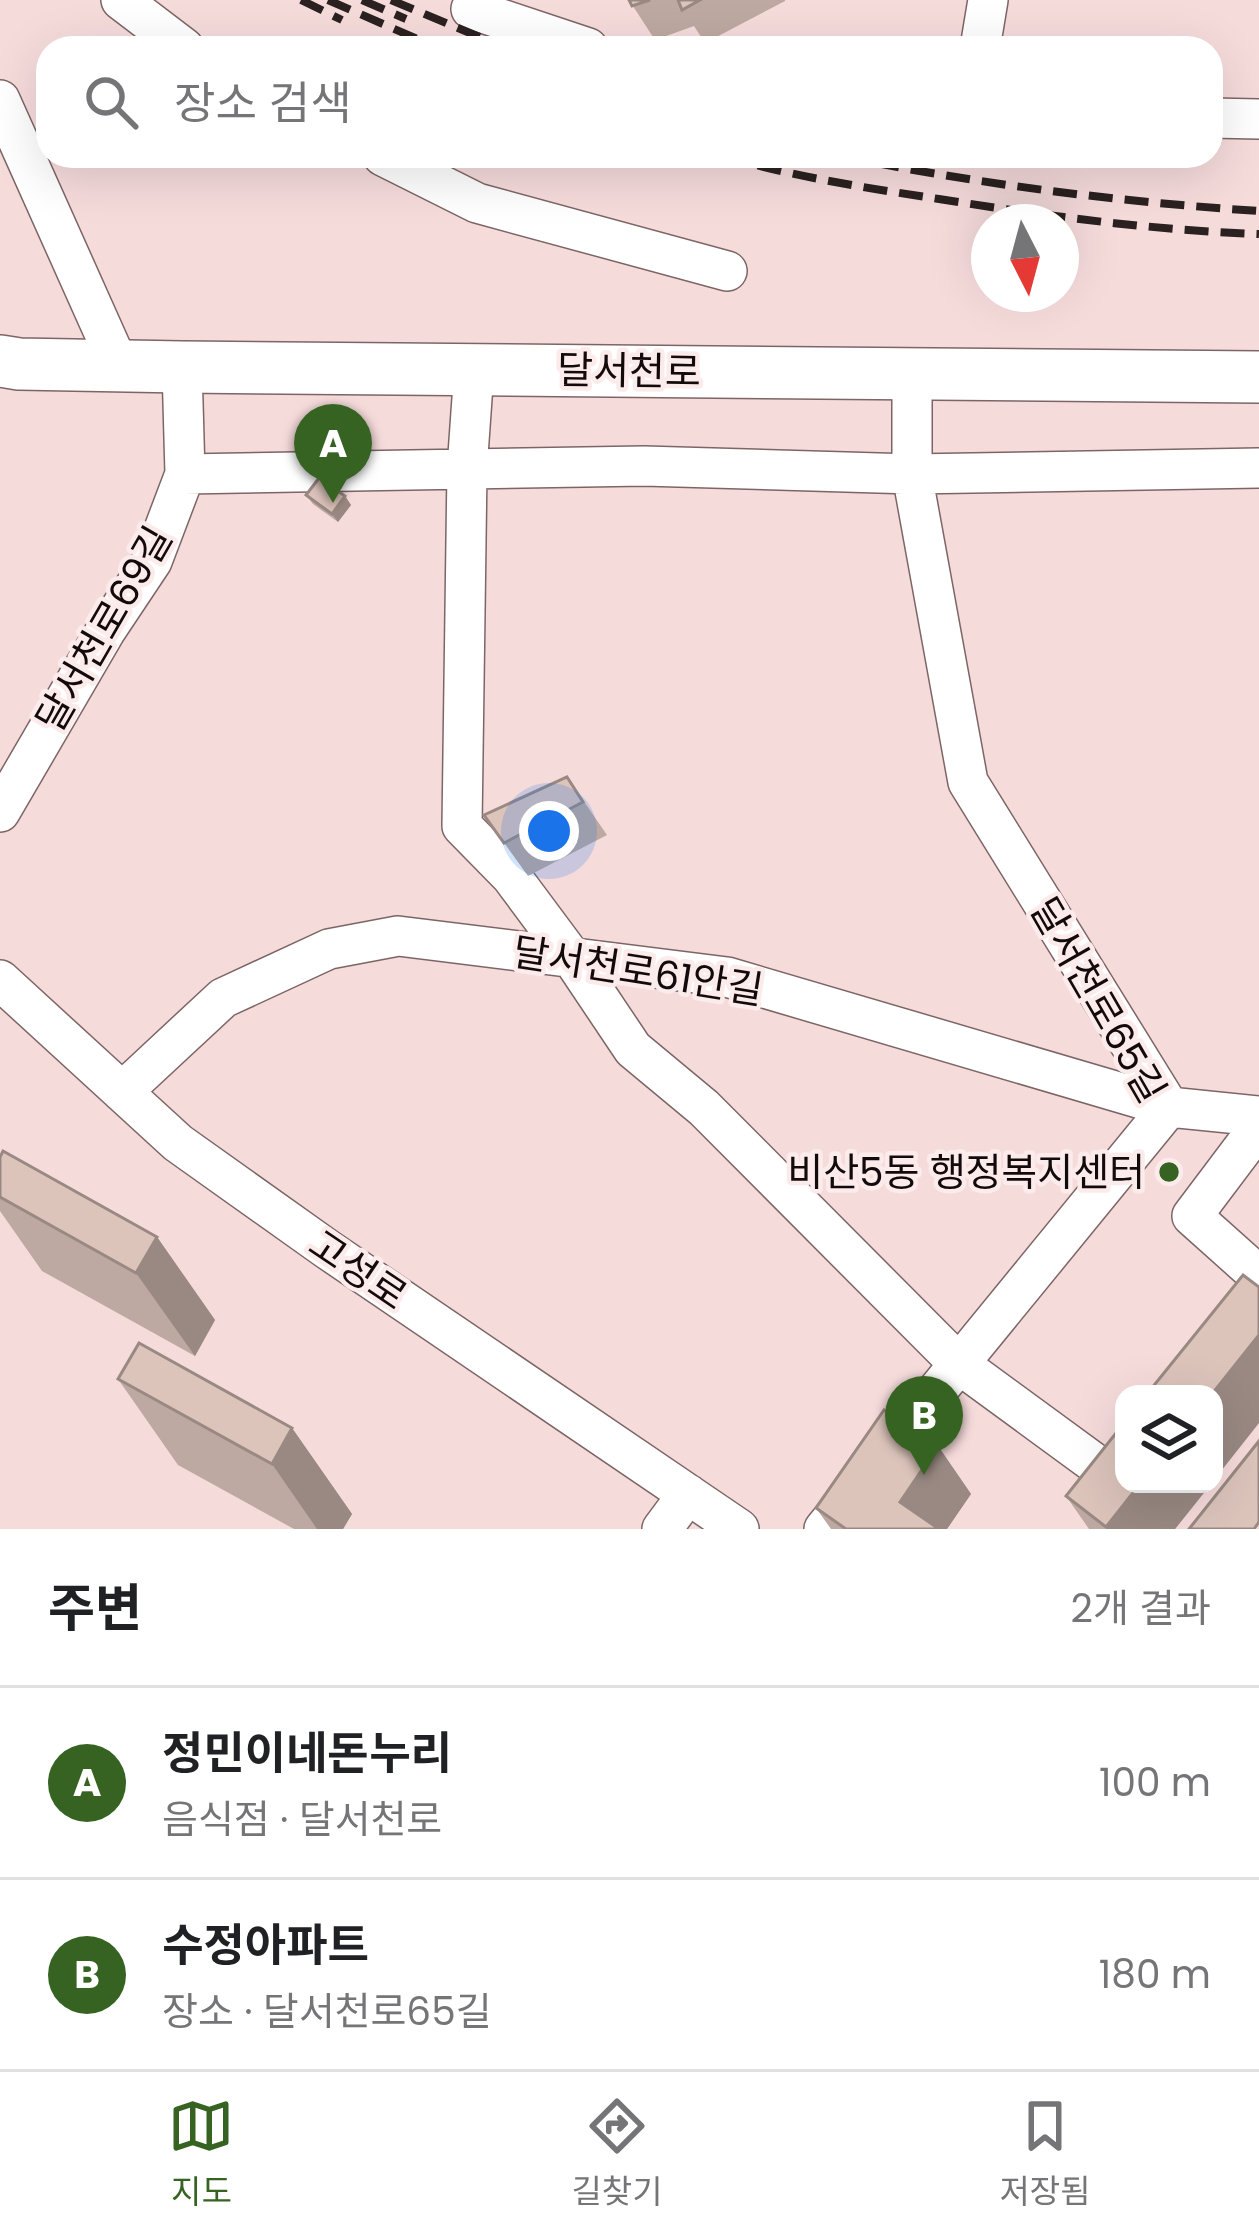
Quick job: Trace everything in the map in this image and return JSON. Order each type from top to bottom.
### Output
[{"type":"main road","name":"달서천로","points":[[0,361],[182,367],[1259,377]]},
{"type":"street","points":[[121,0],[168,36]]},
{"type":"street","points":[[478,0],[470,9],[552,36]]},
{"type":"street","points":[[982,36],[988,0]]},
{"type":"street","points":[[0,100],[119,366]]},
{"type":"street","points":[[1223,118],[1259,119]]},
{"type":"street","points":[[407,168],[477,203],[727,271]]},
{"type":"street","name":"달서천로69길","points":[[0,812],[106,630],[152,561],[185,475],[182,367]]},
{"type":"street","points":[[474,370],[467,469],[462,826],[511,876],[633,1049],[704,1108],[959,1364],[1120,1495]]},
{"type":"street","name":"달서천로65길","points":[[824,1529],[1169,1107],[968,782],[912,474],[912,374]]},
{"type":"street","points":[[185,475],[644,466],[912,474],[1259,468]]},
{"type":"street","name":"달서천로61안길","points":[[122,1092],[223,998],[329,949],[398,936],[727,977],[1169,1107],[1259,1116]]},
{"type":"street","name":"고성로","points":[[0,980],[178,1143],[739,1529]]},
{"type":"street","points":[[1259,1127],[1192,1216],[1259,1276]]},
{"type":"street","points":[[662,1529],[688,1494]]},
{"type":"building","points":[[678,0],[700,0],[682,10]]},
{"type":"building","points":[[319,478],[345,496],[332,514],[306,495]]},
{"type":"building","points":[[567,777],[583,802],[504,843],[484,815]]},
{"type":"building","points":[[3,1151],[157,1237],[136,1273],[0,1197]]},
{"type":"building","points":[[1243,1275],[1259,1287],[1259,1335],[1219,1385],[1154,1385]]},
{"type":"building","points":[[139,1343],[292,1428],[272,1464],[118,1379]]},
{"type":"building","points":[[884,1410],[938,1446],[900,1502],[939,1529],[846,1529],[816,1508]]},
{"type":"building","points":[[1115,1434],[1115,1493],[1133,1493],[1106,1527],[1066,1496]]},
{"type":"building","points":[[1259,1441],[1259,1522],[1254,1529],[1189,1529],[1218,1493],[1223,1493],[1223,1486]]},
{"type":"railway","points":[[301,0],[342,20]]},
{"type":"railway","points":[[328,0],[410,36]]},
{"type":"railway","points":[[362,0],[406,19]]},
{"type":"railway","points":[[391,0],[477,36]]},
{"type":"railway","points":[[769,168],[1019,211],[1259,234]]},
{"type":"railway","points":[[906,168],[1049,191],[1259,211]]},
{"type":"place","name":"정민이네돈누리","points":[[333,503]]},
{"type":"place","name":"비산5동 행정복지센터","points":[[1169,1172]]},
{"type":"place","name":"수정아파트","points":[[924,1475]]}]
